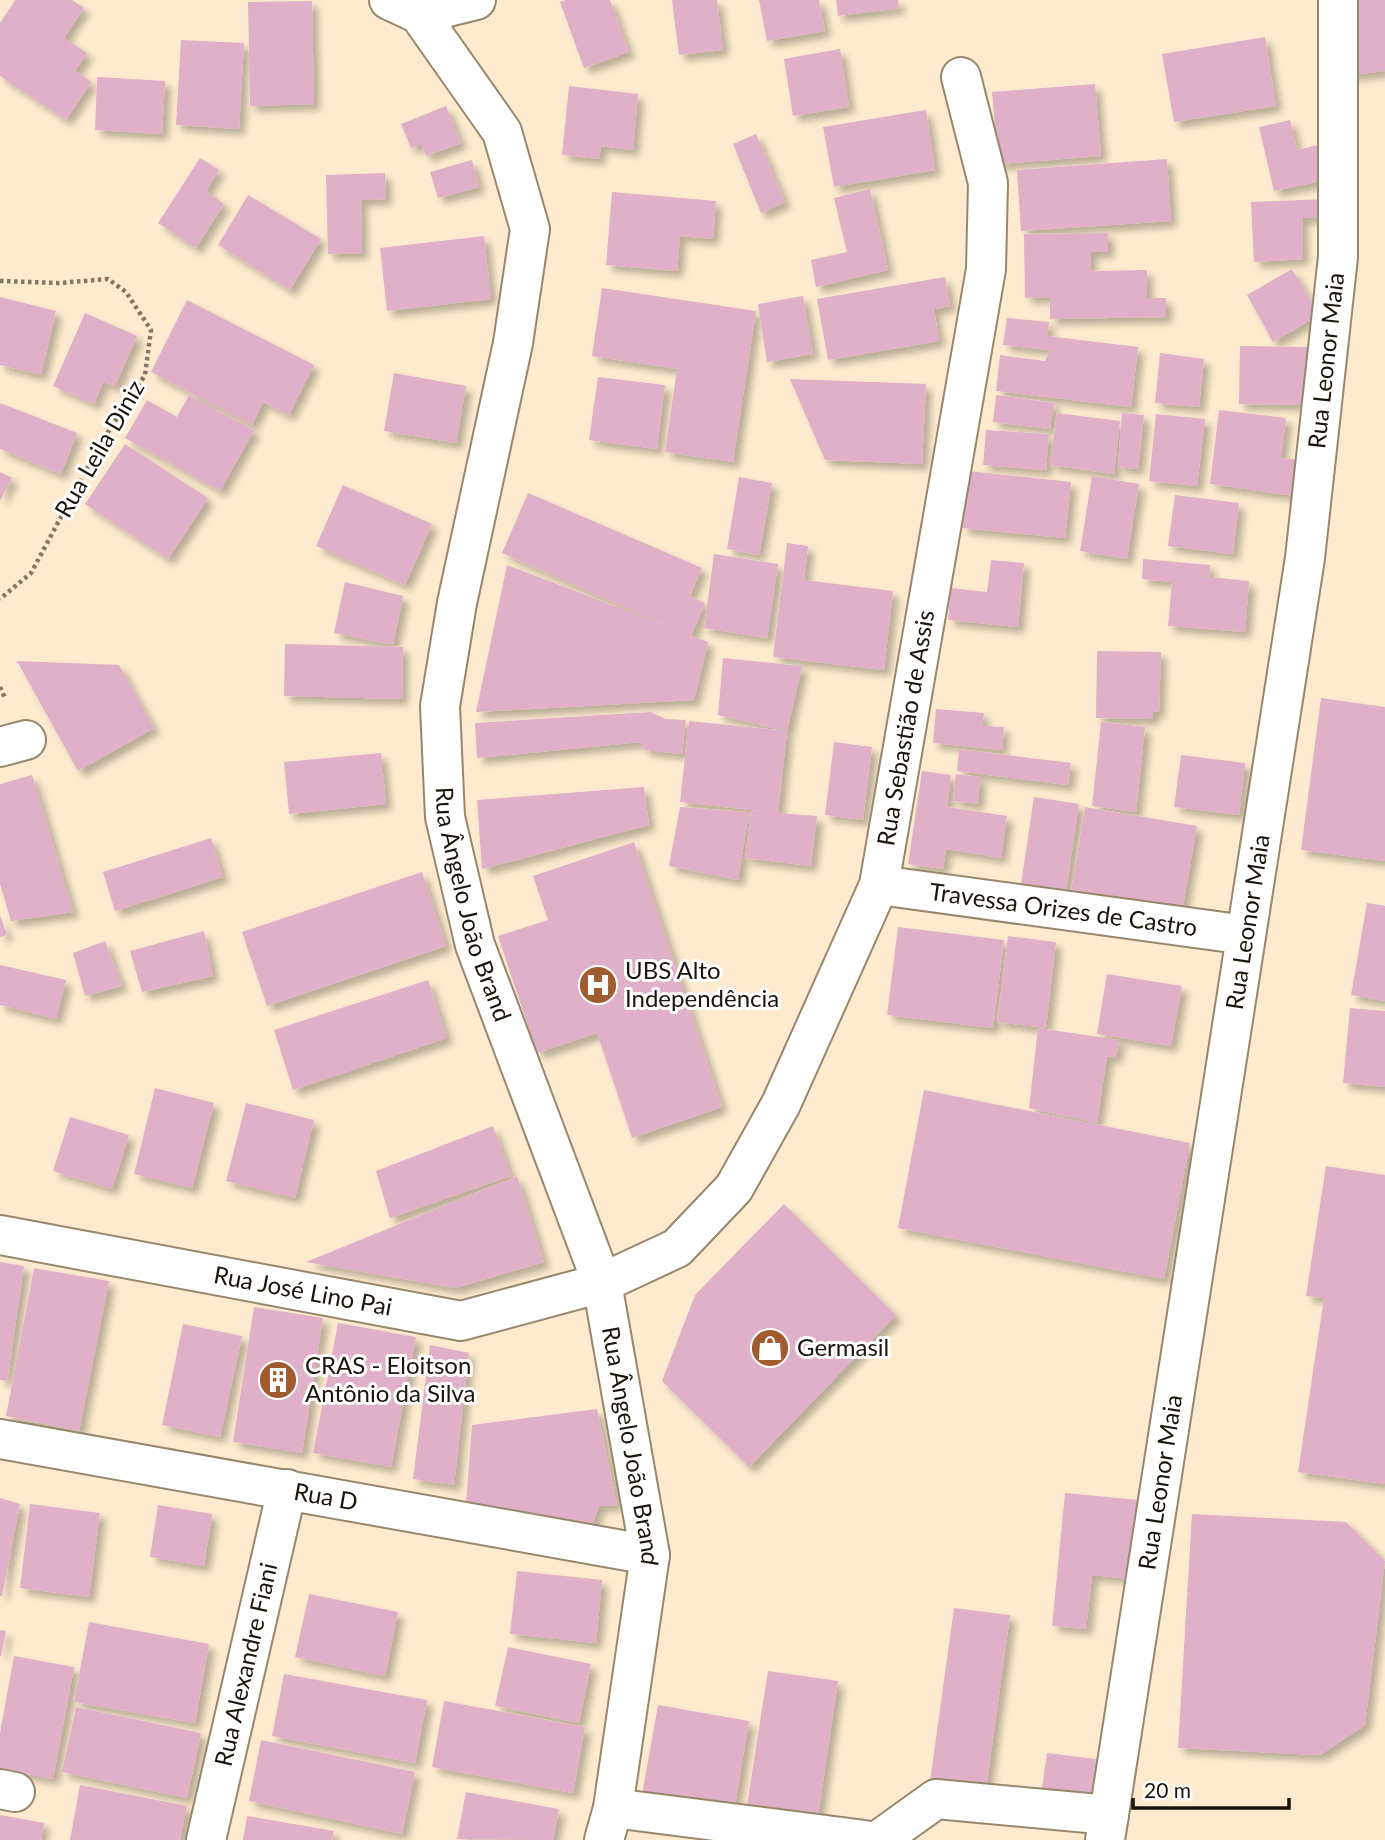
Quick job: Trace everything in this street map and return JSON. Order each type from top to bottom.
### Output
[{"type":"street","points":[[404,7],[476,0]]},
{"type":"street","name":"Rua Leonor Maia","points":[[1107,1827],[1305,558],[1338,257],[1338,0]]},
{"type":"street","name":"Rua Ângelo João Brand","points":[[404,7],[502,132],[530,229],[513,343],[457,603],[440,706],[445,817],[475,946],[602,1283],[650,1555],[609,1824]]},
{"type":"street","name":"Rua Sebastião de Assis","points":[[602,1283],[677,1248],[734,1188],[781,1104],[878,886],[986,269],[988,183],[961,77]]},
{"type":"street","name":"Travessa Orizes de Castro","points":[[878,886],[1246,935]]},
{"type":"street","name":"Rua José Lino Pai","points":[[0,1235],[461,1321],[602,1283]]},
{"type":"street","name":"Rua D","points":[[0,1439],[650,1555]]},
{"type":"street","name":"Rua Alexandre Fiani","points":[[206,1840],[287,1489]]},
{"type":"street","points":[[879,1840],[936,1800],[1107,1827]]},
{"type":"street","points":[[609,1824],[864,1840]]},
{"type":"path","name":"Rua Leila Diniz","points":[[0,281],[59,283],[108,279],[126,292],[151,330],[145,375],[99,446],[31,573],[0,599]]},
{"type":"building","points":[[15,0],[72,0],[84,8],[64,38],[87,53],[75,71],[91,82],[66,120],[0,76],[0,23]]},
{"type":"building","points":[[610,0],[629,52],[584,68],[560,2]]},
{"type":"building","points":[[672,0],[717,0],[723,50],[679,55]]},
{"type":"building","points":[[759,0],[819,0],[825,31],[767,41]]},
{"type":"building","points":[[836,0],[898,0],[899,8],[838,16]]},
{"type":"building","points":[[1353,0],[1385,0],[1385,71],[1350,75]]},
{"type":"building","points":[[312,1],[314,104],[250,106],[248,2]]},
{"type":"building","points":[[1265,37],[1276,106],[1174,122],[1162,54]]},
{"type":"building","points":[[181,40],[244,43],[239,129],[176,125]]},
{"type":"building","points":[[840,49],[849,107],[793,116],[784,59]]},
{"type":"building","points":[[97,77],[165,81],[162,134],[95,130]]},
{"type":"building","points":[[1095,84],[1101,156],[998,164],[992,92]]},
{"type":"building","points":[[569,86],[638,94],[633,150],[601,146],[599,159],[562,155]]},
{"type":"building","points":[[446,106],[461,143],[426,156],[421,144],[411,148],[401,124]]},
{"type":"building","points":[[926,110],[935,170],[834,187],[823,127]]},
{"type":"building","points":[[1290,120],[1297,150],[1318,145],[1325,180],[1274,191],[1259,127]]},
{"type":"building","points":[[756,134],[785,202],[761,213],[733,144]]},
{"type":"building","points":[[200,158],[219,170],[206,191],[224,204],[196,248],[158,223]]},
{"type":"building","points":[[1167,159],[1171,221],[1021,231],[1017,170]]},
{"type":"building","points":[[472,160],[479,187],[438,198],[430,172]]},
{"type":"building","points":[[385,173],[386,199],[361,200],[362,253],[328,254],[326,175]]},
{"type":"building","points":[[870,189],[888,270],[816,287],[811,260],[847,252],[834,198]]},
{"type":"building","points":[[612,192],[716,201],[713,239],[680,236],[677,271],[606,265]]},
{"type":"building","points":[[248,195],[321,239],[290,290],[218,245]]},
{"type":"building","points":[[1326,199],[1327,217],[1302,218],[1303,259],[1254,262],[1251,202]]},
{"type":"building","points":[[1108,233],[1108,252],[1091,252],[1091,271],[1147,270],[1147,298],[1166,298],[1166,317],[1050,319],[1050,297],[1025,298],[1024,234]]},
{"type":"building","points":[[484,236],[491,299],[387,311],[380,248]]},
{"type":"building","points":[[1292,269],[1319,315],[1273,342],[1247,295]]},
{"type":"building","points":[[945,277],[950,306],[934,309],[939,341],[828,360],[817,299]]},
{"type":"building","points":[[602,288],[756,311],[733,462],[665,452],[677,369],[592,356]]},
{"type":"building","points":[[803,296],[813,354],[767,362],[758,304]]},
{"type":"building","points":[[0,297],[56,311],[41,375],[0,365]]},
{"type":"building","points":[[187,300],[314,365],[289,415],[263,402],[252,425],[151,372]]},
{"type":"building","points":[[85,313],[137,336],[115,386],[103,382],[94,404],[53,386]]},
{"type":"building","points":[[1007,318],[1049,322],[1047,336],[1138,347],[1131,407],[996,391],[1000,355],[1045,361],[1050,350],[1003,345]]},
{"type":"building","points":[[1240,346],[1309,347],[1309,405],[1239,404]]},
{"type":"building","points":[[1160,353],[1204,359],[1199,407],[1155,403]]},
{"type":"building","points":[[394,373],[466,386],[456,443],[384,431]]},
{"type":"building","points":[[598,377],[665,385],[657,449],[589,440]]},
{"type":"building","points":[[790,379],[926,384],[922,464],[825,460]]},
{"type":"building","points":[[189,395],[254,430],[220,491],[125,438],[147,400],[177,417]]},
{"type":"building","points":[[996,395],[1054,403],[1050,429],[993,422]]},
{"type":"building","points":[[0,403],[77,433],[61,474],[0,449]]},
{"type":"building","points":[[1219,410],[1286,418],[1281,458],[1299,460],[1295,496],[1210,484]]},
{"type":"building","points":[[1057,413],[1120,421],[1114,474],[1050,465]]},
{"type":"building","points":[[1122,413],[1144,415],[1138,469],[1118,467]]},
{"type":"building","points":[[1156,414],[1205,419],[1197,486],[1149,481]]},
{"type":"building","points":[[986,430],[1049,434],[1046,470],[983,465]]},
{"type":"building","points":[[125,444],[208,498],[168,559],[85,504]]},
{"type":"building","points":[[968,471],[1071,482],[1065,538],[962,528]]},
{"type":"building","points":[[0,472],[12,478],[0,501]]},
{"type":"building","points":[[1092,476],[1139,484],[1127,559],[1080,551]]},
{"type":"building","points":[[739,477],[772,483],[759,555],[727,549]]},
{"type":"building","points":[[343,485],[432,524],[405,585],[316,546]]},
{"type":"building","points":[[528,493],[702,568],[690,596],[705,603],[691,636],[708,642],[694,700],[476,712],[507,565],[672,628],[502,553]]},
{"type":"building","points":[[1175,495],[1239,503],[1233,554],[1168,546]]},
{"type":"building","points":[[787,543],[808,546],[804,580],[893,591],[884,670],[773,657]]},
{"type":"building","points":[[714,554],[778,564],[767,638],[704,628]]},
{"type":"building","points":[[1143,559],[1210,565],[1209,577],[1249,581],[1245,632],[1168,626],[1172,582],[1142,579]]},
{"type":"building","points":[[991,560],[1024,563],[1018,627],[948,620],[951,588],[987,592]]},
{"type":"building","points":[[345,582],[403,596],[393,645],[334,633]]},
{"type":"building","points":[[285,644],[403,647],[402,699],[284,696]]},
{"type":"building","points":[[1097,651],[1161,652],[1159,711],[1153,712],[1153,719],[1096,718]]},
{"type":"building","points":[[723,658],[802,666],[787,731],[718,715]]},
{"type":"building","points":[[17,661],[119,665],[154,728],[78,771]]},
{"type":"building","points":[[1321,698],[1385,707],[1385,861],[1301,850]]},
{"type":"building","points":[[936,709],[984,713],[982,726],[1004,727],[1002,750],[933,743]]},
{"type":"building","points":[[651,712],[665,719],[686,720],[682,754],[645,750],[641,742],[477,758],[475,723]]},
{"type":"building","points":[[689,721],[787,731],[778,813],[817,816],[811,866],[745,858],[751,811],[769,812],[680,802]]},
{"type":"building","points":[[1101,722],[1145,727],[1136,812],[1092,806]]},
{"type":"building","points":[[834,742],[872,747],[863,820],[825,815]]},
{"type":"building","points":[[959,749],[1071,763],[1068,785],[957,771]]},
{"type":"building","points":[[381,753],[386,804],[289,814],[284,762]]},
{"type":"building","points":[[1181,755],[1245,763],[1239,815],[1174,807]]},
{"type":"building","points":[[922,771],[951,775],[947,807],[1007,816],[1001,858],[946,849],[943,869],[908,864]]},
{"type":"building","points":[[956,774],[980,777],[978,804],[953,801]]},
{"type":"building","points":[[32,775],[73,912],[11,921],[0,884],[0,784]]},
{"type":"building","points":[[644,787],[649,825],[482,869],[477,800]]},
{"type":"building","points":[[1034,797],[1079,804],[1066,891],[1021,884]]},
{"type":"building","points":[[680,807],[749,812],[738,880],[669,866]]},
{"type":"building","points":[[1085,807],[1197,826],[1182,911],[1071,892]]},
{"type":"building","points":[[211,838],[223,877],[115,911],[103,872]]},
{"type":"building","name":"UBS Alto Independência","points":[[634,842],[722,1107],[632,1138],[597,1033],[537,1053],[498,936],[548,920],[533,876]]},
{"type":"building","points":[[422,872],[446,946],[267,1006],[242,932]]},
{"type":"building","points":[[1367,903],[1385,906],[1385,1001],[1351,995]]},
{"type":"building","points":[[0,915],[7,935],[0,937]]},
{"type":"building","points":[[898,927],[1004,940],[993,1028],[887,1015]]},
{"type":"building","points":[[204,931],[213,976],[142,992],[130,951]]},
{"type":"building","points":[[1008,936],[1056,942],[1046,1028],[997,1022]]},
{"type":"building","points":[[105,941],[122,986],[85,996],[73,953]]},
{"type":"building","points":[[0,965],[66,980],[56,1019],[0,1005]]},
{"type":"building","points":[[1107,974],[1182,986],[1171,1046],[1097,1034]]},
{"type":"building","points":[[428,980],[447,1038],[293,1090],[274,1030]]},
{"type":"building","points":[[1350,1008],[1385,1011],[1385,1087],[1343,1083]]},
{"type":"building","points":[[1038,1028],[1119,1040],[1116,1058],[1107,1056],[1097,1123],[1029,1108]]},
{"type":"building","points":[[155,1088],[214,1103],[192,1188],[134,1174]]},
{"type":"building","points":[[924,1090],[1190,1143],[1164,1279],[898,1228]]},
{"type":"building","points":[[246,1103],[314,1120],[295,1198],[226,1181]]},
{"type":"building","points":[[70,1117],[129,1135],[112,1189],[53,1171]]},
{"type":"building","points":[[493,1126],[511,1176],[390,1218],[376,1171]]},
{"type":"building","points":[[1326,1166],[1385,1175],[1385,1484],[1298,1472],[1324,1298],[1306,1296]]},
{"type":"building","points":[[517,1176],[544,1262],[455,1288],[306,1262]]},
{"type":"building","name":"Germasil","points":[[784,1204],[896,1315],[749,1467],[662,1381],[695,1295]]},
{"type":"building","points":[[0,1262],[24,1266],[7,1381],[0,1380]]},
{"type":"building","points":[[34,1268],[109,1281],[79,1431],[6,1416]]},
{"type":"building","name":"CRAS - Eloitson Antônio da Silva","points":[[254,1307],[323,1318],[302,1453],[233,1442]]},
{"type":"building","points":[[338,1323],[416,1337],[391,1467],[313,1453]]},
{"type":"building","points":[[183,1324],[242,1336],[220,1437],[162,1425]]},
{"type":"building","points":[[430,1345],[469,1353],[454,1485],[413,1479]]},
{"type":"building","points":[[597,1409],[617,1505],[599,1506],[592,1526],[466,1504],[472,1425]]},
{"type":"building","points":[[1065,1493],[1139,1500],[1131,1579],[1092,1575],[1086,1629],[1052,1626]]},
{"type":"building","points":[[0,1498],[20,1504],[2,1596],[0,1596]]},
{"type":"building","points":[[30,1504],[100,1513],[89,1597],[20,1588]]},
{"type":"building","points":[[158,1505],[212,1514],[204,1566],[150,1557]]},
{"type":"building","points":[[1192,1514],[1346,1522],[1385,1561],[1365,1725],[1320,1755],[1178,1748]]},
{"type":"building","points":[[517,1571],[602,1580],[596,1643],[510,1634]]},
{"type":"building","points":[[309,1594],[398,1612],[385,1676],[295,1657]]},
{"type":"building","points":[[954,1608],[1010,1615],[985,1797],[929,1789]]},
{"type":"building","points":[[89,1622],[209,1644],[195,1723],[74,1702]]},
{"type":"building","points":[[0,1630],[6,1631],[1,1656],[0,1656]]},
{"type":"building","points":[[508,1647],[591,1664],[579,1723],[495,1706]]},
{"type":"building","points":[[14,1656],[74,1667],[53,1779],[0,1769],[0,1733]]},
{"type":"building","points":[[768,1671],[838,1681],[818,1816],[747,1805]]},
{"type":"building","points":[[284,1674],[427,1700],[415,1763],[272,1736]]},
{"type":"building","points":[[444,1701],[585,1727],[573,1793],[432,1767]]},
{"type":"building","points":[[658,1705],[749,1721],[734,1811],[642,1795]]},
{"type":"building","points":[[76,1707],[201,1733],[187,1798],[62,1772]]},
{"type":"building","points":[[261,1740],[415,1772],[402,1834],[249,1801]]},
{"type":"building","points":[[1047,1753],[1096,1759],[1089,1808],[1040,1802]]},
{"type":"building","points":[[80,1785],[187,1806],[180,1840],[70,1840]]},
{"type":"building","points":[[466,1792],[559,1809],[553,1840],[457,1839]]},
{"type":"building","points":[[0,1815],[44,1823],[41,1840],[0,1840]]},
{"type":"building","points":[[247,1816],[334,1831],[332,1840],[243,1840]]},
{"type":"place","name":"UBS Alto Independência","points":[[598,985]]},
{"type":"place","name":"Germasil","points":[[770,1348]]},
{"type":"place","name":"CRAS - Eloitson Antônio da Silva","points":[[278,1380]]}]
